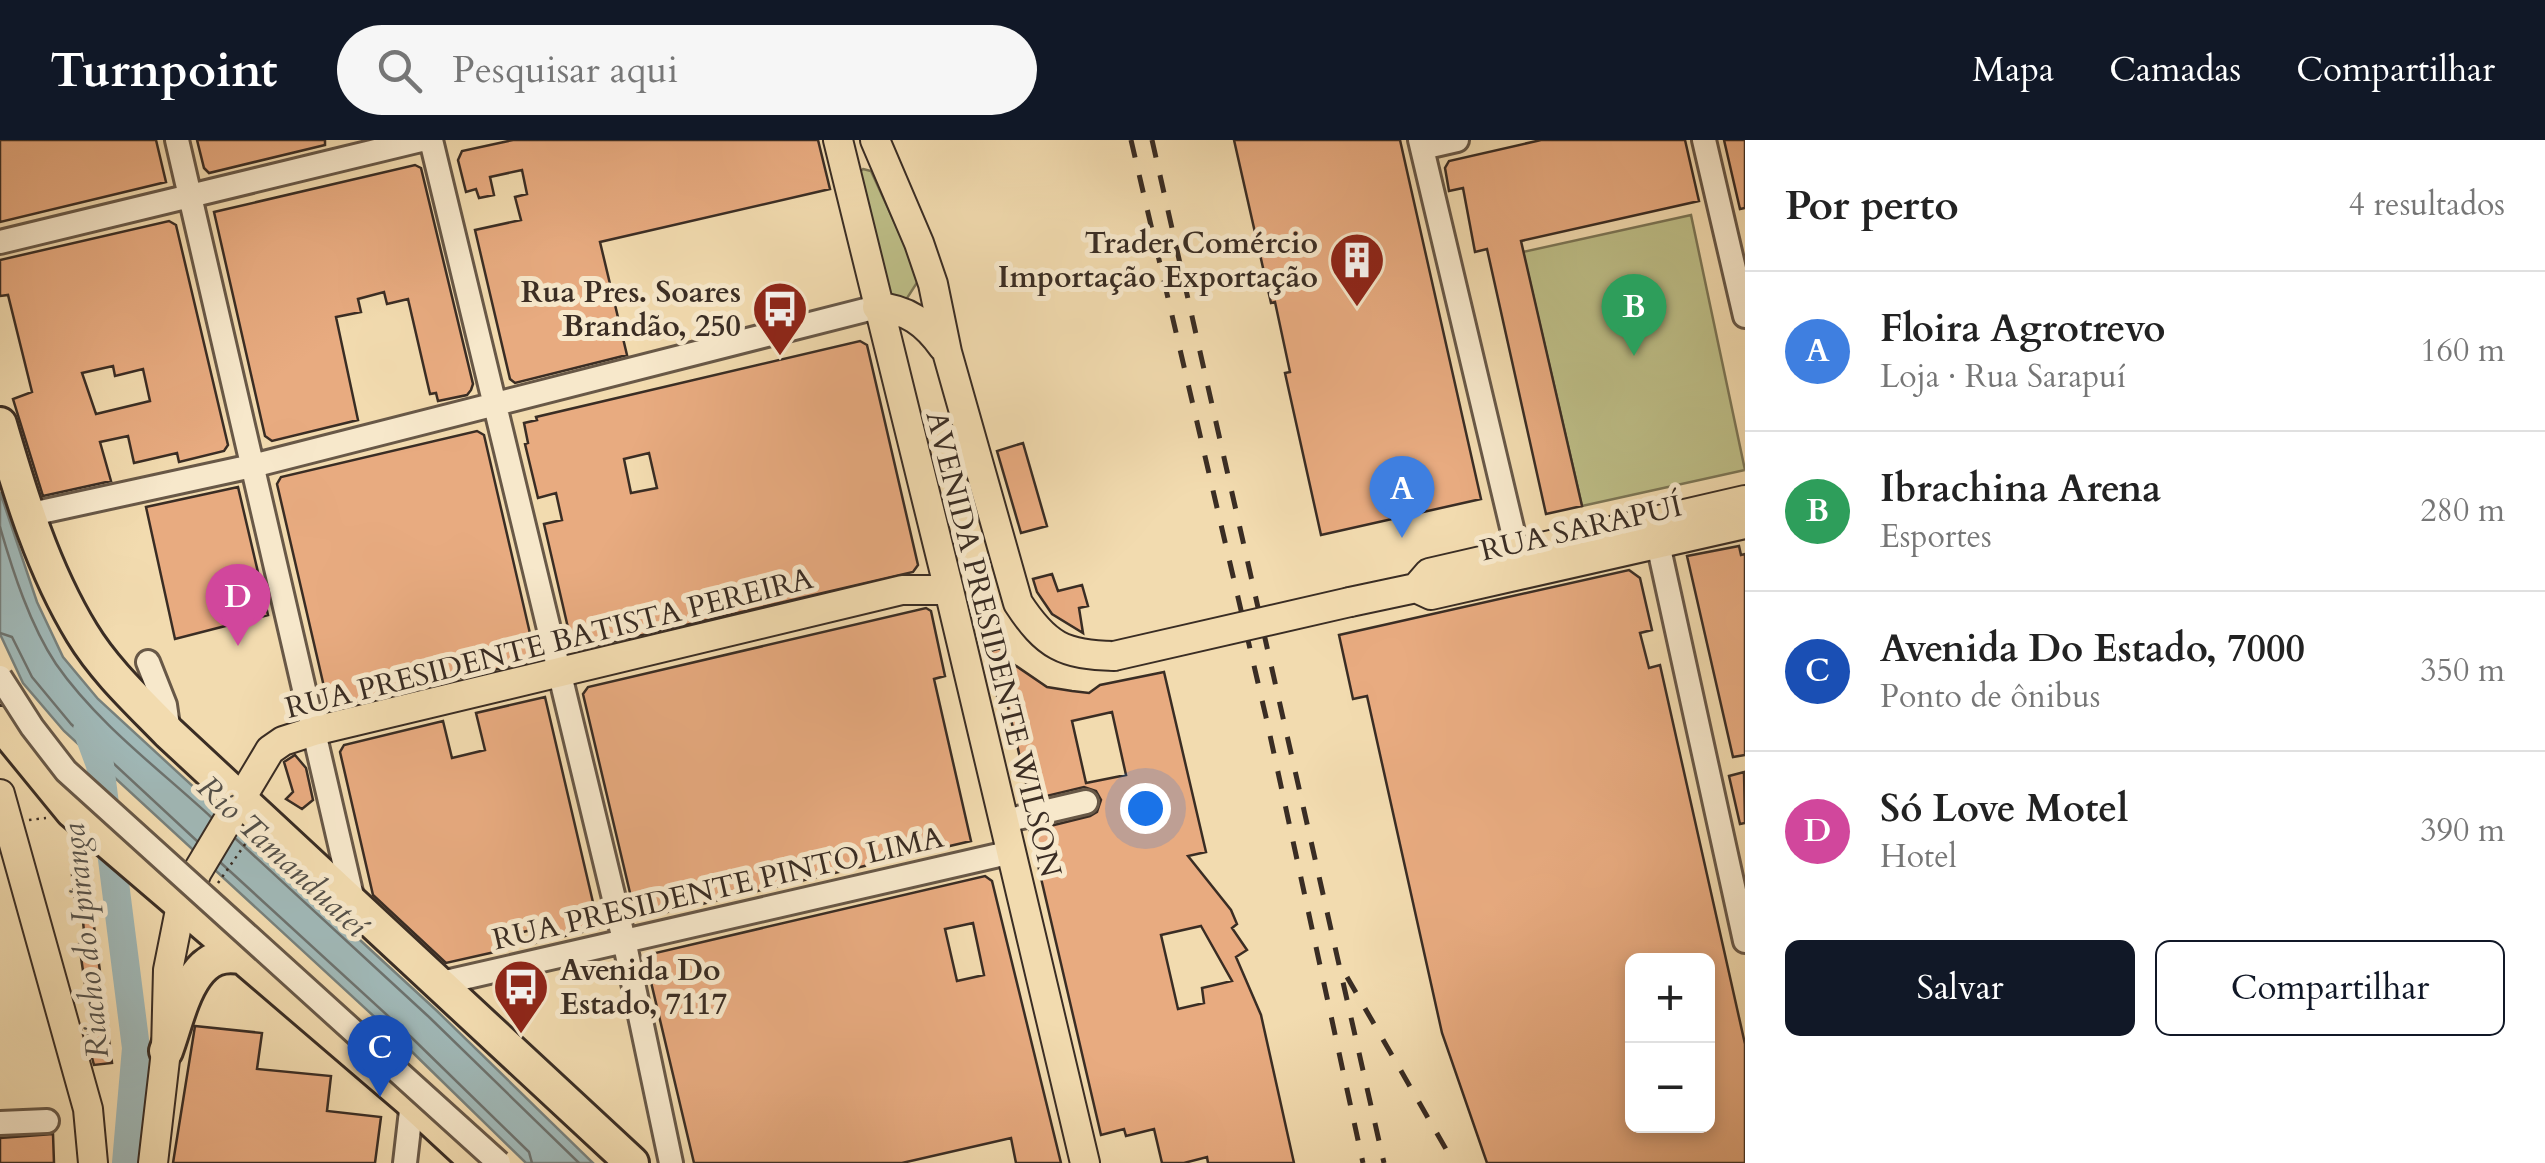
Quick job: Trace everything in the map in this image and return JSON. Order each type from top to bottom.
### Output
[{"type":"highway","points":[[0,424],[27,515],[82,633],[102,661],[244,814],[354,905],[632,1163]]},
{"type":"highway","points":[[0,723],[72,811],[143,872],[197,886],[244,958],[478,1163]]},
{"type":"highway","points":[[166,1051],[200,968],[216,956],[244,958]]},
{"type":"main road","name":"AVENIDA PRESIDENTE WILSON","points":[[838,140],[1084,1163]]},
{"type":"main road","points":[[874,140],[919,242],[933,284],[947,352]]},
{"type":"main road","points":[[905,313],[917,308],[933,284]]},
{"type":"main road","points":[[877,307],[905,313],[930,329],[947,352]]},
{"type":"main road","name":"RUA SARAPUÍ","points":[[947,352],[1018,604],[1034,628],[1054,646],[1084,655],[1114,656],[1416,588],[1432,594],[1520,563],[1655,532],[1745,500]]},
{"type":"main road","name":"RUA SARAPUÍ","points":[[1655,532],[1745,524]]},
{"type":"main road","name":"RUA PRESIDENTE BATISTA PEREIRA","points":[[197,886],[244,814],[270,750],[283,741],[946,578]]},
{"type":"main road","points":[[0,794],[88,1108],[92,1163]]},
{"type":"main road","points":[[153,1163],[166,1051],[168,970],[197,886]]},
{"type":"street","points":[[177,140],[354,905]]},
{"type":"street","points":[[0,242],[421,140]]},
{"type":"street","points":[[431,140],[624,940],[671,1163]]},
{"type":"street","points":[[1457,140],[1421,144],[1520,563]]},
{"type":"street","points":[[1704,140],[1745,316]]},
{"type":"street","points":[[27,515],[252,466],[877,307]]},
{"type":"street","points":[[1655,532],[1745,942]]},
{"type":"street","points":[[148,662],[164,704],[169,733]]},
{"type":"street","points":[[0,677],[66,771],[500,1163]]},
{"type":"street","points":[[1004,822],[1086,802]]},
{"type":"street","name":"RUA PRESIDENTE PINTO LIMA","points":[[438,984],[1012,852]]},
{"type":"street","points":[[405,1163],[412,1102]]},
{"type":"street","points":[[0,1124],[47,1121]]},
{"type":"path","points":[[197,886],[244,814]]},
{"type":"green space","points":[[863,169],[871,171],[920,278],[902,306],[889,305],[857,174]]},
{"type":"green space","points":[[1691,215],[1745,470],[1582,506],[1523,252]]},
{"type":"water","name":"Rio Tamanduateí","points":[[0,492],[37,602],[63,657],[98,699],[436,1010],[593,1163],[526,1163],[404,1044],[64,731],[23,683],[0,634]]},
{"type":"building","points":[[0,140],[156,140],[166,182],[0,222]]},
{"type":"building","points":[[197,140],[325,140],[325,145],[209,173]]},
{"type":"building","points":[[513,140],[818,140],[830,189],[600,242],[627,355],[515,383],[510,379],[475,230],[521,220],[515,197],[527,194],[522,170],[490,177],[494,195],[479,198],[476,189],[466,192],[458,160],[462,151]]},
{"type":"building","points":[[1234,140],[1400,140],[1481,499],[1321,535],[1285,373],[1290,372],[1275,302],[1271,303]]},
{"type":"building","points":[[1541,140],[1685,140],[1699,201],[1521,241],[1582,506],[1546,514],[1487,249],[1475,252],[1463,188],[1449,191],[1445,168],[1449,161]]},
{"type":"building","points":[[1724,140],[1745,140],[1745,208],[1740,209]]},
{"type":"building","points":[[415,165],[421,168],[473,384],[471,390],[467,395],[438,401],[436,393],[430,394],[408,299],[387,304],[384,292],[358,299],[361,312],[336,317],[358,420],[272,441],[265,436],[214,212]]},
{"type":"building","points":[[169,221],[176,225],[228,445],[224,451],[179,462],[177,453],[134,463],[128,436],[100,442],[111,481],[43,496],[13,399],[32,392],[8,295],[0,296],[0,260]],"holes":[[[113,366],[115,376],[143,369],[150,401],[96,414],[82,373]]]},
{"type":"building","points":[[860,341],[867,345],[918,565],[913,572],[578,650],[572,645],[544,524],[562,520],[556,493],[538,498],[525,444],[528,443],[524,423],[537,420],[536,417]],"holes":[[[649,453],[657,488],[631,493],[624,459]]]},
{"type":"building","points":[[477,431],[484,435],[535,655],[532,661],[335,707],[328,704],[277,484],[281,477]]},
{"type":"building","points":[[1023,443],[1047,526],[1021,533],[997,451]]},
{"type":"building","points":[[238,487],[268,615],[175,639],[146,507]]},
{"type":"building","points":[[1739,546],[1741,555],[1745,554],[1745,755],[1733,757],[1687,556]]},
{"type":"building","points":[[1629,570],[1640,578],[1652,630],[1640,633],[1649,668],[1660,665],[1745,1044],[1745,1163],[1487,1163],[1442,1033],[1367,696],[1353,699],[1339,635]]},
{"type":"building","points":[[1052,574],[1058,591],[1082,585],[1088,606],[1079,608],[1083,633],[1052,614],[1037,592],[1033,579]]},
{"type":"building","points":[[926,608],[931,611],[945,676],[934,679],[971,841],[642,918],[635,914],[583,694],[588,687]]},
{"type":"building","points":[[1001,648],[1003,657],[1047,687],[1089,693],[1100,685],[1164,672],[1206,852],[1188,856],[1231,910],[1237,924],[1232,928],[1247,950],[1236,957],[1261,1015],[1294,1163],[1208,1163],[1207,1157],[1162,1163],[1154,1129],[1126,1136],[1124,1129],[1101,1135],[1030,831],[1090,816],[1097,812],[1101,800],[1096,791],[1084,787],[1030,800],[1005,694],[997,696],[987,652]],"holes":[[[1112,712],[1126,775],[1086,783],[1072,721]],[[1201,926],[1232,981],[1202,988],[1204,1003],[1178,1009],[1161,935]]]},
{"type":"building","points":[[545,697],[599,928],[535,943],[532,930],[504,936],[508,949],[446,963],[373,895],[340,752],[344,745],[443,721],[452,758],[485,750],[476,713]]},
{"type":"building","points":[[295,755],[306,768],[313,800],[302,809],[286,799],[293,792],[284,762]]},
{"type":"building","points":[[1744,772],[1745,823],[1740,824],[1729,776]]},
{"type":"building","points":[[87,873],[112,1063],[94,1065],[87,1039],[88,1031],[92,1031],[79,944],[85,943],[82,910],[76,911],[72,875]]},
{"type":"building","points":[[985,876],[992,881],[1061,1163],[1016,1163],[1011,1138],[902,1163],[694,1163],[646,961],[651,954]],"holes":[[[973,923],[984,975],[957,981],[945,929]]]},
{"type":"building","points":[[195,1026],[262,1033],[257,1069],[331,1076],[327,1111],[381,1117],[375,1163],[173,1163]]},
{"type":"building","points":[[53,1134],[54,1163],[0,1163],[0,1138]]},
{"type":"waterway","name":"Riacho do Ipiranga","points":[[87,730],[100,765],[136,1048],[126,1163]]},
{"type":"railway","points":[[1131,140],[1266,717],[1363,1163]]},
{"type":"railway","points":[[1152,140],[1384,1163]]},
{"type":"railway","points":[[1347,977],[1454,1163]]},
{"type":"place","name":"Trader Comércio Importação Exportação","points":[[1357,309]]},
{"type":"place","name":"Ibrachina Arena","points":[[1634,356]]},
{"type":"place","name":"Rua Pres. Soares Brandão, 250","points":[[780,358]]},
{"type":"place","name":"Floira Agrotrevo","points":[[1402,538]]},
{"type":"place","name":"Só Love Motel","points":[[238,646]]},
{"type":"place","name":"Avenida Do Estado, 7117","points":[[521,1036]]},
{"type":"place","name":"Avenida Do Estado, 7000","points":[[380,1097]]}]
